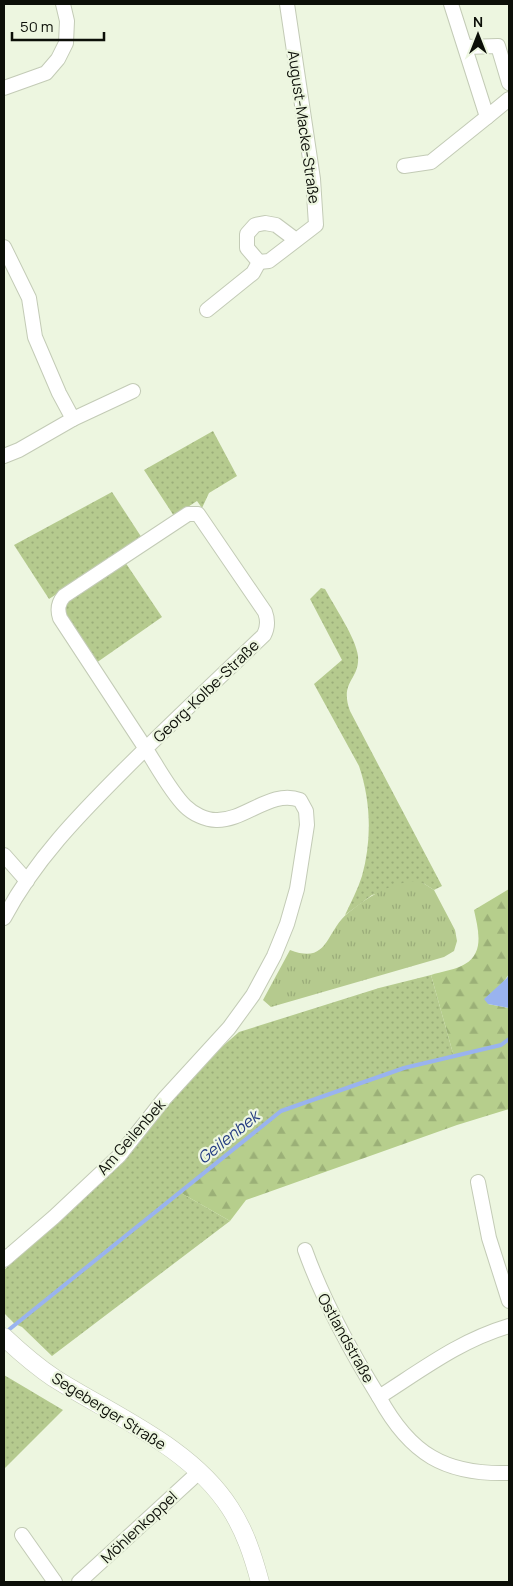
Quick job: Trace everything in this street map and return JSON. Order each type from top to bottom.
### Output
[{"type":"main road","name":"Segeberger Straße","points":[[8,1341],[33,1364],[153,1436],[199,1472],[230,1507],[251,1550],[260,1582]]},
{"type":"street","points":[[4,88],[46,73],[58,58],[66,43],[67,21],[63,4]]},
{"type":"street","name":"August-Macke-Straße","points":[[207,310],[253,273],[258,262],[269,261],[316,225],[313,179],[287,4]]},
{"type":"street","points":[[451,4],[487,117]]},
{"type":"street","points":[[466,47],[503,44],[509,84]]},
{"type":"street","points":[[404,166],[431,162],[509,99]]},
{"type":"street","points":[[258,262],[247,248],[247,234],[255,225],[265,223],[276,226],[296,240]]},
{"type":"street","points":[[4,247],[29,298],[35,337],[73,420]]},
{"type":"street","points":[[4,456],[133,391]]},
{"type":"street","name":"Georg-Kolbe-Straße","points":[[146,748],[264,635],[267,629],[268,624],[265,612],[201,517],[195,513],[188,514],[64,596],[58,606],[60,618],[146,748],[186,807],[195,814],[216,820],[232,818],[273,800],[293,797],[300,800],[306,811],[306,840],[298,889],[287,924],[274,956],[252,995],[229,1028]]},
{"type":"street","points":[[4,918],[27,881],[75,820],[146,748]]},
{"type":"street","points":[[4,855],[27,881]]},
{"type":"street","name":"Am Geilenbek","points":[[4,1260],[54,1217],[118,1156],[164,1099],[229,1028]]},
{"type":"street","points":[[478,1182],[490,1238],[509,1300]]},
{"type":"street","name":"Ostlandstraße","points":[[305,1250],[317,1283],[341,1333],[380,1397],[449,1352],[476,1338],[509,1326]]},
{"type":"street","points":[[380,1397],[389,1415],[401,1432],[433,1458],[466,1471],[486,1474],[509,1473]]},
{"type":"street","name":"Möhlenkoppel","points":[[78,1582],[199,1472]]},
{"type":"street","points":[[22,1535],[55,1582]]},
{"type":"green space","points":[[213,431],[237,476],[209,493],[202,508],[197,501],[174,516],[144,470]]},
{"type":"green space","points":[[112,492],[142,538],[49,599],[14,545]]},
{"type":"green space","points":[[125,562],[162,617],[96,663],[65,616],[66,602]]},
{"type":"green space","points":[[321,588],[325,589],[349,631],[358,656],[358,664],[347,693],[350,711],[442,886],[434,890],[423,883],[372,895],[345,915],[362,876],[365,862],[369,835],[368,807],[359,766],[314,684],[342,660],[310,599]]},
{"type":"green space","points":[[410,881],[423,883],[434,890],[455,930],[457,941],[454,951],[444,957],[271,1007],[263,1000],[290,950],[312,953],[319,950],[348,913],[370,897]]},
{"type":"green space","points":[[509,889],[509,974],[488,1004],[509,1008],[509,1109],[457,1125],[246,1200],[230,1221],[181,1193],[281,1112],[404,1069],[454,1057],[431,975],[458,967],[471,959],[478,947],[478,932],[474,910]]},
{"type":"green space","points":[[431,975],[454,1057],[404,1069],[281,1112],[181,1193],[230,1221],[52,1356],[22,1327],[15,1324],[4,1313],[4,1270],[115,1167],[207,1060],[239,1032],[379,988]]},
{"type":"green space","points":[[4,1375],[63,1410],[4,1469]]},
{"type":"water","points":[[509,974],[509,1008],[488,1004],[484,999]]},
{"type":"waterway","name":"Geilenbek","points":[[6,1332],[281,1111],[404,1068],[501,1045],[509,1039]]}]
